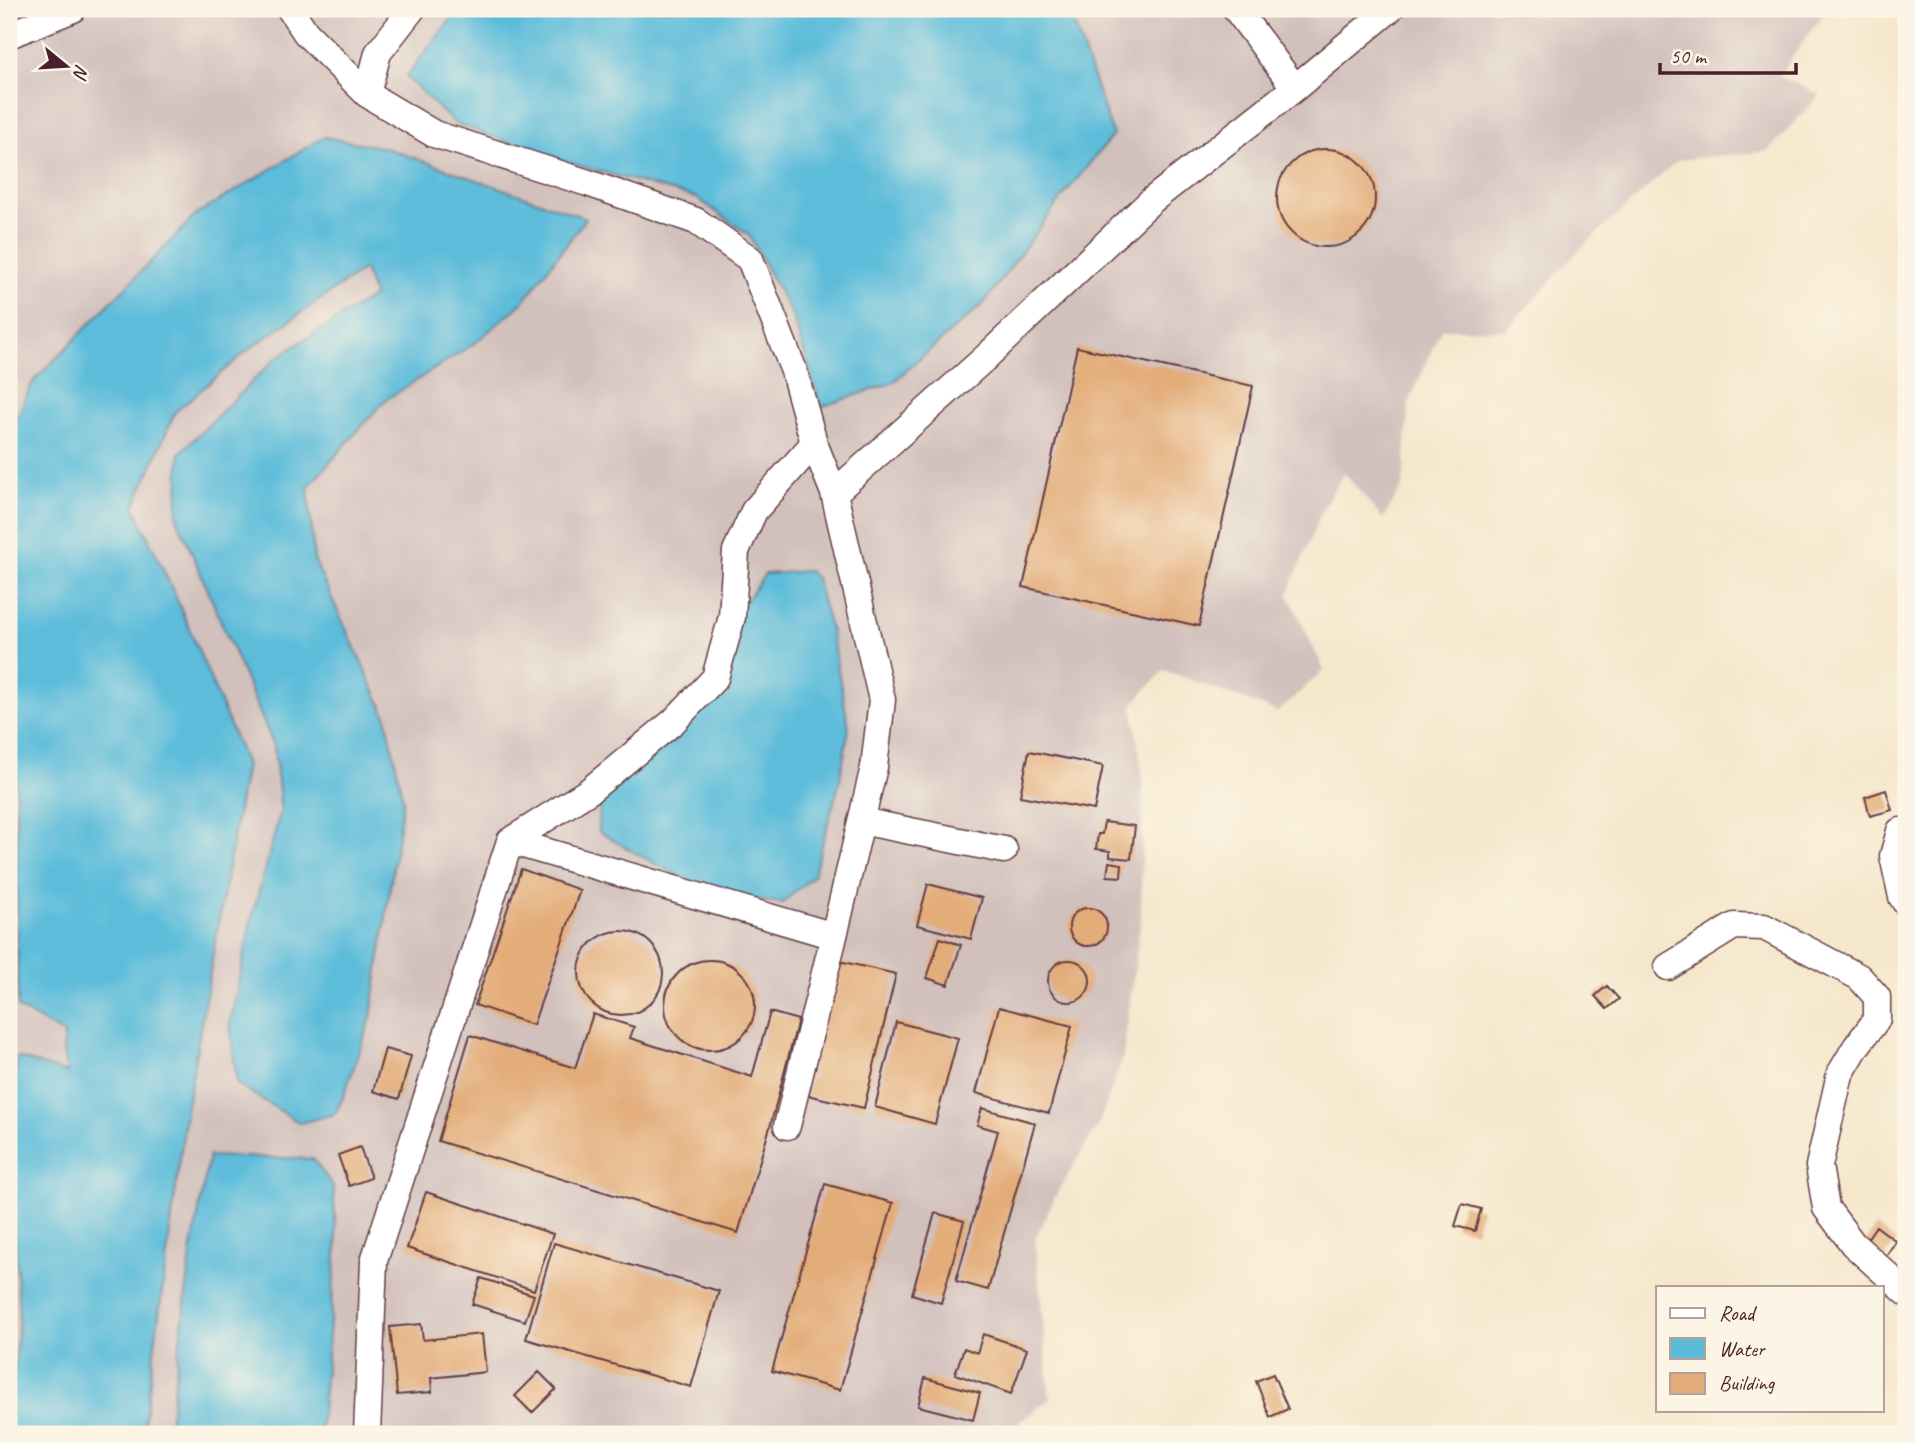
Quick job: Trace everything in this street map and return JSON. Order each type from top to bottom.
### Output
[{"type":"street","points":[[9,35],[73,9]]},
{"type":"street","points":[[290,9],[306,33],[367,94],[434,134],[696,221],[750,259],[794,371],[814,443],[834,493],[883,700],[874,767],[787,1126]]},
{"type":"street","points":[[367,94],[377,53],[412,9]]},
{"type":"street","points":[[1236,9],[1296,88]]},
{"type":"street","points":[[834,493],[984,359],[1151,201],[1296,88],[1390,9]]},
{"type":"street","points":[[366,1434],[374,1261],[510,841],[589,791],[674,721],[715,678],[732,617],[736,551],[754,511],[814,443]]},
{"type":"street","points":[[861,821],[1004,850]]},
{"type":"street","points":[[1900,831],[1893,856],[1902,897],[1906,903]]},
{"type":"street","points":[[510,841],[834,936]]},
{"type":"street","points":[[1668,967],[1734,926],[1764,927],[1858,977],[1877,997],[1877,1019],[1840,1074],[1819,1166],[1826,1208],[1853,1244],[1906,1292]]},
{"type":"shaded area","points":[[9,9],[1837,9],[1823,14],[1779,76],[1820,95],[1768,151],[1678,160],[1582,247],[1506,330],[1441,329],[1409,403],[1403,485],[1383,519],[1344,473],[1323,508],[1288,594],[1324,670],[1278,712],[1164,670],[1132,705],[1143,778],[1141,918],[1123,1057],[1099,1123],[1056,1195],[1035,1239],[1050,1399],[1021,1420],[1009,1434],[9,1434]]},
{"type":"water","points":[[459,9],[1069,9],[1113,135],[1063,196],[985,302],[892,383],[821,407],[793,317],[749,235],[697,198],[562,161],[454,123],[406,77]]},
{"type":"water","points":[[324,137],[386,148],[586,218],[523,302],[475,343],[384,401],[308,487],[314,560],[386,715],[403,800],[371,1018],[335,1114],[300,1123],[237,1084],[230,1023],[252,917],[281,810],[274,746],[177,518],[180,453],[276,358],[374,296],[364,269],[248,350],[175,412],[134,507],[179,604],[246,764],[187,1105],[143,1434],[9,1434],[19,1315],[10,1137],[17,1057],[67,1073],[63,1050],[64,1034],[18,1008],[15,704],[9,644],[9,436],[32,383],[197,214]]},
{"type":"water","points":[[809,571],[816,578],[830,628],[849,728],[839,784],[813,876],[782,903],[756,900],[686,879],[598,831],[600,798],[642,760],[674,742],[694,717],[741,608],[765,574]]},
{"type":"water","points":[[209,1156],[313,1159],[333,1186],[337,1246],[320,1434],[168,1434],[192,1248]]},
{"type":"building","points":[[1326,149],[1345,153],[1360,164],[1371,179],[1375,198],[1371,217],[1360,232],[1345,243],[1326,247],[1307,243],[1292,232],[1281,217],[1277,198],[1281,179],[1292,164],[1307,153]]},
{"type":"building","points":[[1077,347],[1253,386],[1199,626],[1023,587]]},
{"type":"building","points":[[1029,751],[1103,766],[1094,810],[1020,796]]},
{"type":"building","points":[[1886,790],[1892,810],[1870,816],[1865,797]]},
{"type":"building","points":[[1104,822],[1135,826],[1131,859],[1110,857],[1110,851],[1096,849],[1098,834],[1102,834]]},
{"type":"building","points":[[1109,862],[1122,864],[1121,877],[1107,876]]},
{"type":"building","points":[[521,869],[580,890],[533,1025],[475,1005]]},
{"type":"building","points":[[928,884],[982,898],[971,939],[917,925]]},
{"type":"building","points":[[1088,908],[1102,913],[1107,927],[1102,941],[1088,946],[1074,941],[1069,927],[1074,913]]},
{"type":"building","points":[[613,931],[629,931],[645,938],[656,949],[663,965],[660,989],[651,1003],[629,1015],[613,1015],[597,1008],[586,997],[579,981],[579,965],[586,949],[597,938]]},
{"type":"building","points":[[940,938],[961,945],[948,985],[927,978]]},
{"type":"building","points":[[710,960],[727,964],[742,973],[751,988],[755,1005],[751,1022],[742,1037],[727,1046],[710,1050],[693,1046],[678,1037],[669,1022],[665,1005],[669,988],[678,973],[693,964]]},
{"type":"building","points":[[1069,960],[1084,966],[1090,981],[1084,996],[1069,1002],[1054,996],[1048,981],[1054,966]]},
{"type":"building","points":[[839,961],[896,974],[864,1108],[807,1095]]},
{"type":"building","points":[[1607,986],[1619,999],[1607,1009],[1595,996]]},
{"type":"building","points":[[999,1007],[1072,1026],[1049,1113],[976,1093]]},
{"type":"building","points":[[770,1012],[798,1020],[738,1233],[438,1141],[470,1035],[575,1068],[593,1014],[634,1027],[630,1038],[752,1077]]},
{"type":"building","points":[[896,1022],[958,1038],[935,1124],[875,1107]]},
{"type":"building","points":[[385,1049],[411,1056],[399,1099],[373,1091]]},
{"type":"building","points":[[982,1108],[1035,1123],[988,1290],[956,1281],[998,1131],[977,1125]]},
{"type":"building","points":[[360,1147],[371,1178],[349,1186],[338,1155]]},
{"type":"building","points":[[825,1184],[893,1203],[840,1390],[772,1371]]},
{"type":"building","points":[[426,1192],[553,1234],[534,1290],[407,1248]]},
{"type":"building","points":[[1462,1204],[1481,1209],[1475,1231],[1455,1226]]},
{"type":"building","points":[[935,1213],[964,1221],[941,1303],[912,1294]]},
{"type":"building","points":[[1876,1226],[1896,1241],[1883,1260],[1863,1245]]},
{"type":"building","points":[[554,1243],[719,1291],[691,1387],[526,1339]]},
{"type":"building","points":[[481,1278],[534,1295],[525,1321],[472,1304]]},
{"type":"building","points":[[421,1324],[423,1340],[482,1334],[486,1372],[431,1378],[432,1392],[397,1395],[390,1327]]},
{"type":"building","points":[[983,1334],[1027,1349],[1011,1394],[955,1374],[964,1348],[977,1353]]},
{"type":"building","points":[[539,1372],[556,1389],[532,1413],[515,1396]]},
{"type":"building","points":[[1273,1374],[1288,1409],[1270,1417],[1256,1381]]},
{"type":"building","points":[[925,1378],[980,1393],[973,1420],[918,1406]]}]
